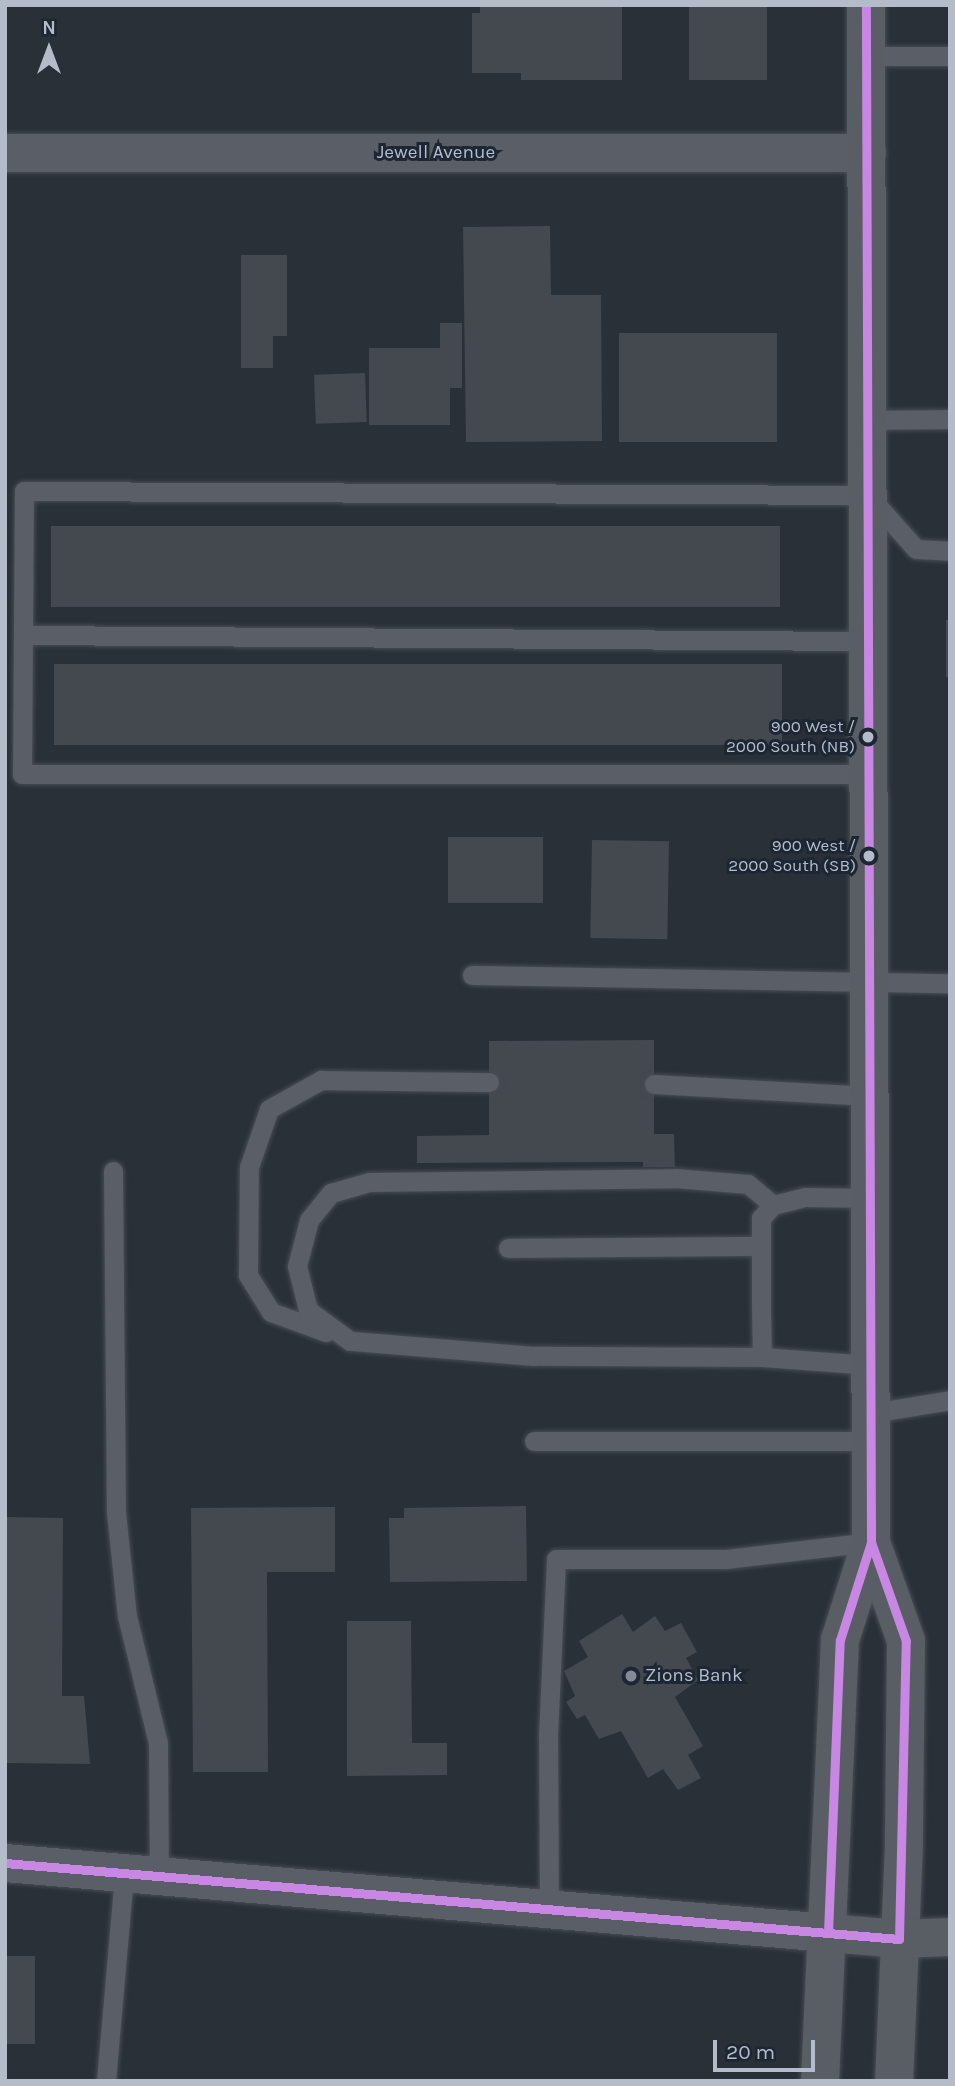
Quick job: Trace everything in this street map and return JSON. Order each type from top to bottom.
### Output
[{"type":"main road","points":[[820,2081],[840,1640],[871,1542],[866,5]]},
{"type":"main road","points":[[871,1542],[905,1641],[900,1939],[894,2081]]},
{"type":"main road","points":[[828,1933],[900,1939],[950,1937]]},
{"type":"main road","points":[[900,1939],[950,1961]]},
{"type":"street","name":"Jewell Avenue","points":[[5,153],[867,153]]},
{"type":"street","points":[[5,1863],[828,1933]]},
{"type":"lane","points":[[866,56],[950,56]]},
{"type":"lane","points":[[868,420],[950,419]]},
{"type":"lane","points":[[869,774],[22,774],[24,491],[868,495],[916,549],[950,551]]},
{"type":"lane","points":[[23,635],[869,641]]},
{"type":"lane","points":[[472,975],[950,983]]},
{"type":"lane","points":[[489,1082],[321,1080],[269,1109],[249,1167],[248,1275],[271,1312],[351,1340],[534,1356],[762,1357],[871,1365]]},
{"type":"lane","points":[[654,1084],[870,1096]]},
{"type":"lane","points":[[106,2081],[121,1951],[141,1876],[158,1743],[127,1616],[116,1512],[113,1171]]},
{"type":"lane","points":[[351,1340],[308,1310],[298,1266],[309,1220],[331,1193],[369,1182],[675,1178],[748,1184],[773,1205]]},
{"type":"lane","points":[[762,1357],[761,1218],[773,1205],[805,1197],[870,1198]]},
{"type":"lane","points":[[508,1248],[761,1247]]},
{"type":"lane","points":[[534,1441],[871,1427],[950,1400]]},
{"type":"lane","points":[[549,1910],[548,1736],[556,1559],[726,1559],[871,1542]]},
{"type":"building","points":[[480,5],[622,5],[622,80],[521,80],[521,73],[472,73],[472,13],[480,13]]},
{"type":"building","points":[[689,5],[767,5],[767,80],[689,80]]},
{"type":"building","points":[[550,226],[551,295],[601,295],[602,441],[466,442],[463,227]]},
{"type":"building","points":[[241,255],[287,255],[287,336],[273,336],[273,368],[241,368]]},
{"type":"building","points":[[440,323],[462,323],[462,388],[450,388],[450,425],[369,425],[369,348],[440,348]]},
{"type":"building","points":[[619,333],[777,333],[777,442],[619,442]]},
{"type":"building","points":[[365,373],[367,422],[316,424],[314,375]]},
{"type":"building","points":[[51,526],[780,526],[780,607],[51,607]]},
{"type":"building","points":[[946,620],[950,620],[950,677],[946,677]]},
{"type":"building","points":[[54,664],[782,664],[782,745],[54,745]]},
{"type":"building","points":[[448,837],[543,837],[543,903],[448,903]]},
{"type":"building","points":[[592,840],[669,841],[667,939],[590,938]]},
{"type":"building","points":[[654,1040],[654,1134],[674,1134],[675,1167],[643,1167],[643,1162],[417,1163],[417,1136],[489,1135],[489,1041]]},
{"type":"building","points":[[526,1506],[527,1581],[390,1582],[389,1518],[404,1518],[404,1508]]},
{"type":"building","points":[[335,1507],[335,1572],[267,1572],[268,1772],[193,1772],[191,1508]]},
{"type":"building","points":[[5,1517],[63,1518],[62,1696],[84,1696],[90,1764],[5,1763]]},
{"type":"building","name":"Zions Bank","points":[[622,1614],[633,1632],[655,1616],[665,1631],[681,1623],[697,1652],[686,1658],[698,1680],[675,1697],[703,1746],[688,1755],[701,1778],[678,1790],[663,1769],[648,1778],[621,1731],[599,1739],[585,1715],[577,1719],[566,1702],[575,1696],[564,1671],[588,1657],[579,1641]]},
{"type":"building","points":[[347,1621],[411,1621],[412,1743],[447,1743],[447,1775],[347,1776]]},
{"type":"building","points":[[5,1956],[35,1956],[35,2044],[5,2044]]},
{"type":"transit line","points":[[5,1863],[899,1939],[906,1641],[871,1542],[866,5]]},
{"type":"transit line","points":[[828,1933],[840,1640],[871,1542],[871,1522]]},
{"type":"place","name":"900 West / 2000 South (NB)","points":[[868,737]]},
{"type":"place","name":"900 West / 2000 South (SB)","points":[[869,856]]},
{"type":"place","name":"Zions Bank","points":[[631,1676]]}]
